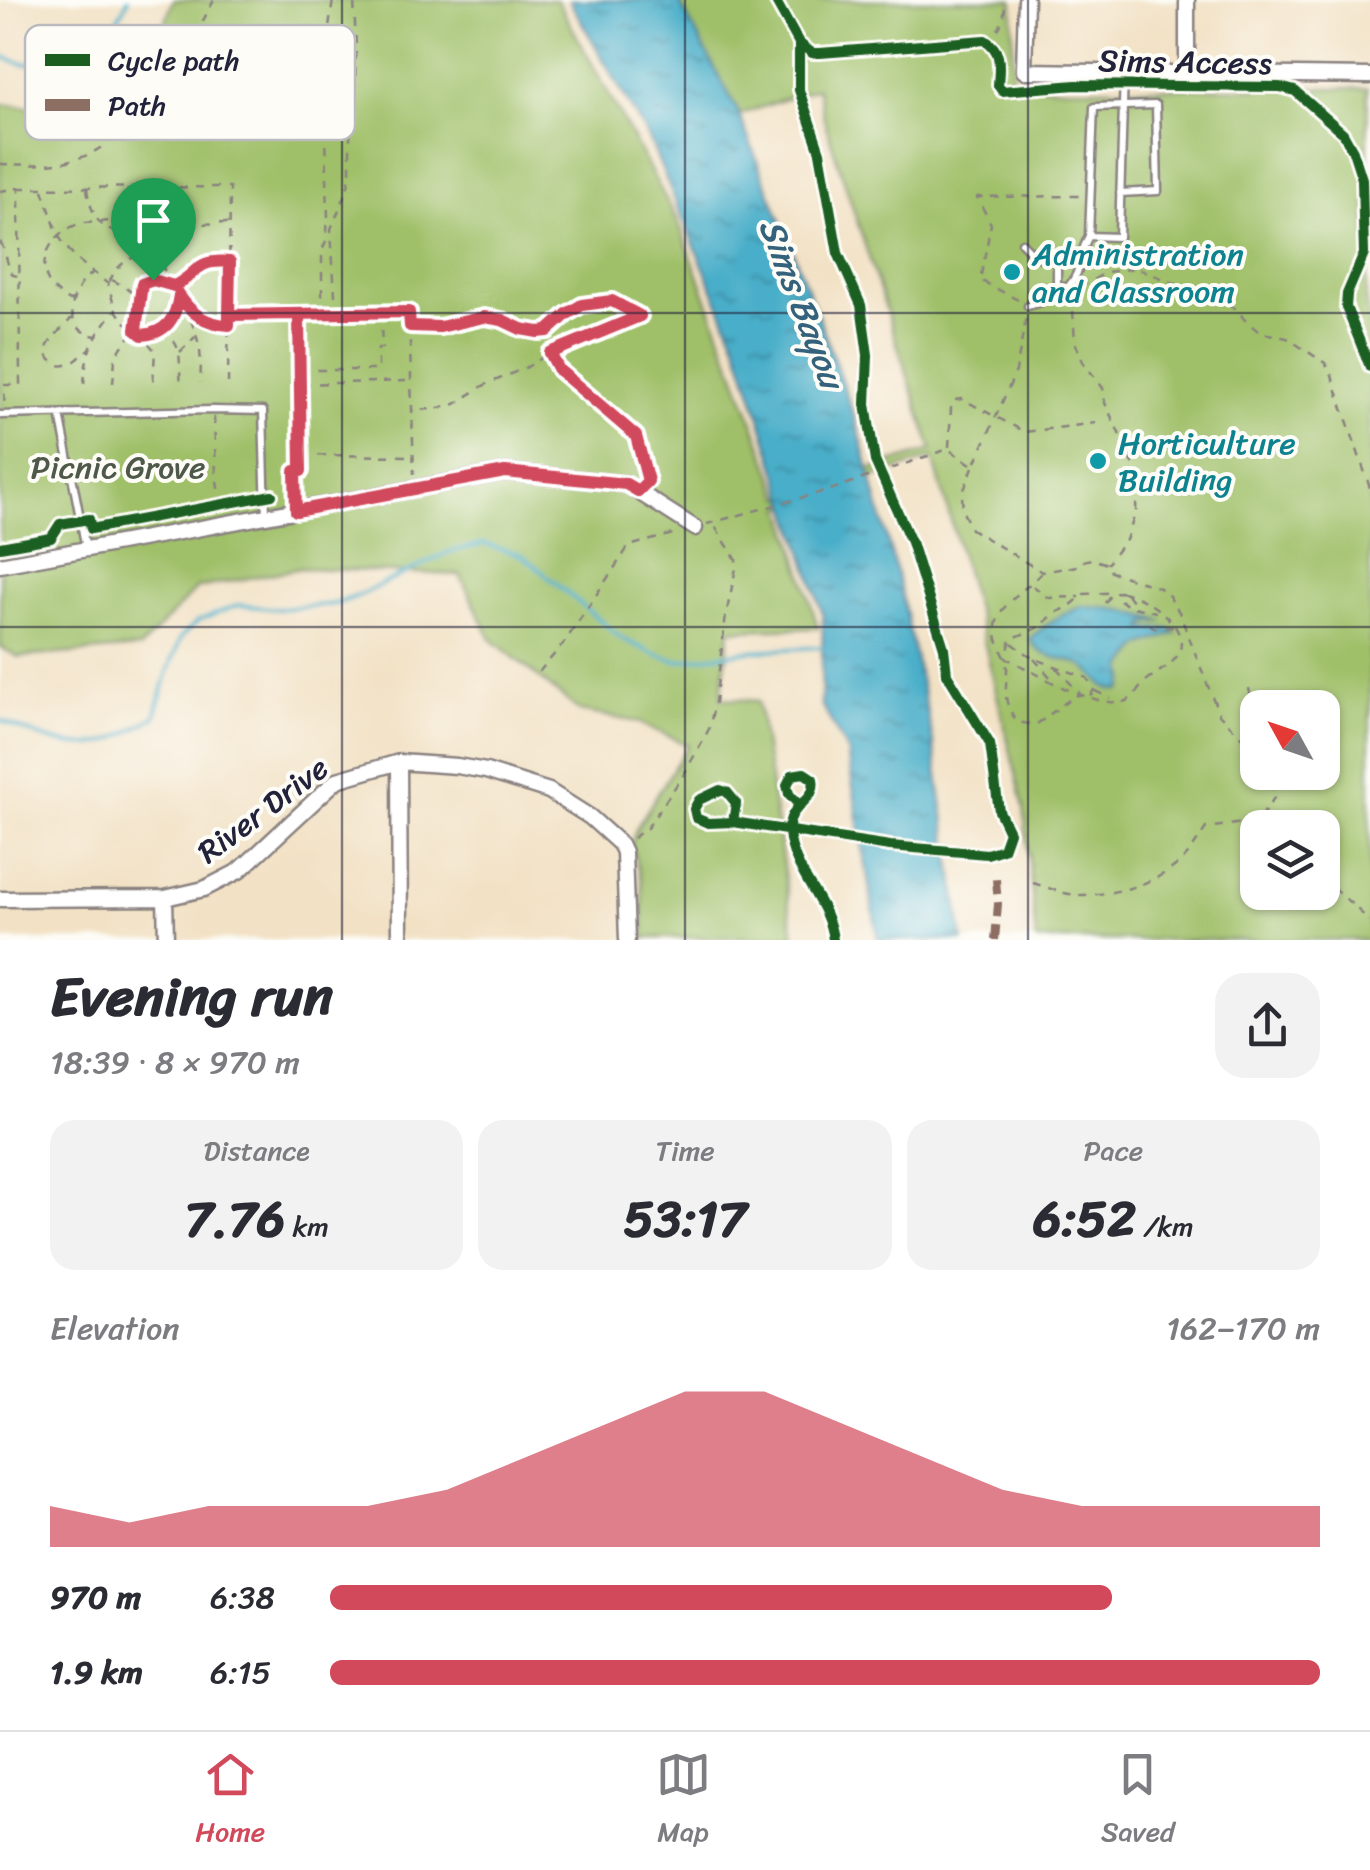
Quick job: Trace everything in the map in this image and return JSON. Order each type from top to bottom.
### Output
[{"type":"street","points":[[1026,0],[1024,72],[1370,76]]},
{"type":"street","points":[[1187,0],[1187,75]]},
{"type":"street","points":[[0,565],[505,472],[626,484],[695,528]]},
{"type":"street","points":[[398,762],[400,940]]},
{"type":"street","name":"River Drive","points":[[0,899],[165,898],[204,889],[239,872],[337,780],[398,762],[486,771],[549,792],[590,817],[624,852]]},
{"type":"street","points":[[624,852],[627,940]]},
{"type":"street","points":[[165,898],[166,940]]},
{"type":"lane","points":[[1088,236],[1119,237],[1124,73]]},
{"type":"lane","points":[[1028,306],[1040,302],[1057,287],[1068,287],[1078,277],[1088,236],[1094,107],[1156,105],[1158,190],[1120,193]]},
{"type":"lane","points":[[1022,242],[1035,256],[1057,263],[1057,287]]},
{"type":"lane","points":[[2,415],[263,412],[266,516]]},
{"type":"lane","points":[[60,414],[86,550]]},
{"type":"path","points":[[200,25],[214,0]]},
{"type":"path","points":[[329,25],[333,0]]},
{"type":"path","points":[[354,0],[355,92]]},
{"type":"path","points":[[996,50],[983,41],[999,30],[1004,21],[1005,0]]},
{"type":"path","points":[[0,164],[78,158],[102,146],[103,140]]},
{"type":"path","points":[[322,313],[322,250],[328,219],[326,140]]},
{"type":"path","points":[[336,313],[331,229],[350,176],[350,140]]},
{"type":"path","points":[[0,191],[230,187],[228,382]]},
{"type":"path","points":[[2,415],[5,385],[20,385],[19,188]]},
{"type":"path","points":[[43,188],[58,235],[71,253],[110,281],[126,287],[139,300]]},
{"type":"path","points":[[87,188],[92,209],[114,232],[147,232],[152,239],[149,245],[130,254],[110,281],[115,309],[155,350],[153,383]]},
{"type":"path","points":[[72,300],[54,290],[46,278],[48,250],[65,230],[122,215],[128,204],[128,188]]},
{"type":"path","points":[[165,268],[174,237],[168,208],[177,188]]},
{"type":"path","points":[[1042,572],[971,529],[963,512],[962,494],[1016,371],[1028,306],[980,280],[991,224],[976,196],[1090,196]]},
{"type":"path","points":[[174,237],[198,224],[230,223]]},
{"type":"path","points":[[0,242],[10,270],[19,276]]},
{"type":"path","points":[[127,260],[149,258],[165,268],[187,307],[196,336],[200,383]]},
{"type":"path","points":[[113,384],[115,359],[136,330],[142,284],[153,280],[174,286],[208,262],[230,262]]},
{"type":"path","points":[[1107,564],[1126,540],[1136,512],[1137,472],[1105,403],[1103,388],[1083,362],[1074,342],[1072,292],[1107,272],[1137,268],[1237,308],[1259,332],[1287,338],[1325,363],[1370,488]]},
{"type":"path","points":[[96,272],[85,278],[72,300],[74,316],[82,331],[96,336]]},
{"type":"path","points":[[142,335],[162,330],[174,318],[179,295]]},
{"type":"path","points":[[410,326],[440,327],[484,317],[521,329],[548,331],[582,305],[612,301],[640,316],[550,353],[456,404],[411,410]]},
{"type":"path","points":[[187,307],[208,322],[229,325]]},
{"type":"path","points":[[84,384],[86,356],[115,309]]},
{"type":"path","points":[[229,315],[409,312],[415,490]]},
{"type":"path","points":[[296,511],[295,471],[301,471],[299,314]]},
{"type":"path","points":[[74,316],[51,340],[48,358],[64,366],[89,349]]},
{"type":"path","points":[[378,382],[381,324]]},
{"type":"path","points":[[162,330],[175,340],[181,384]]},
{"type":"path","points":[[178,354],[196,336]]},
{"type":"path","points":[[550,353],[559,370],[636,436],[648,481],[638,491]]},
{"type":"path","points":[[300,370],[378,370]]},
{"type":"path","points":[[300,384],[411,382]]},
{"type":"path","points":[[948,449],[950,408],[962,398],[1025,432],[1096,423]]},
{"type":"path","points":[[213,410],[220,505]]},
{"type":"path","points":[[948,449],[974,466]]},
{"type":"path","points":[[748,512],[948,449]]},
{"type":"path","points":[[301,455],[413,456]]},
{"type":"path","points":[[875,462],[882,478]]},
{"type":"path","points":[[202,508],[240,501]]},
{"type":"path","points":[[624,852],[630,840],[647,828],[709,728],[736,568],[736,559],[712,523]]},
{"type":"path","points":[[1080,694],[1060,704],[1035,725],[1017,722],[1004,698],[1006,658],[1011,639],[1040,627],[1084,594],[1126,592],[1153,605],[1176,626],[1182,640],[1179,654],[1170,665],[1155,673],[1124,702],[1088,698],[1080,694],[1056,682],[1006,658],[996,636],[996,625],[1007,604],[1042,572],[1077,566],[1092,559],[1107,564],[1111,572],[1160,588],[1169,596],[1220,714],[1240,735]]},
{"type":"path","points":[[539,672],[564,643],[616,564]]},
{"type":"path","points":[[1032,584],[1049,598],[1080,597]]},
{"type":"path","points":[[1104,603],[1112,592]]},
{"type":"path","points":[[1126,592],[1137,608]]},
{"type":"path","points":[[1120,600],[1160,613]]},
{"type":"path","points":[[1150,626],[1176,626]]},
{"type":"path","points":[[1010,642],[1033,658],[1056,682]]},
{"type":"path","points":[[1033,658],[1087,678],[1094,690],[1116,702]]},
{"type":"path","points":[[1054,665],[1080,694]]},
{"type":"path","points":[[1088,698],[1094,690]]},
{"type":"path","points":[[1033,884],[1078,895],[1119,891],[1146,883],[1168,870],[1186,856],[1206,828],[1240,824]]},
{"type":"path","points":[[1340,894],[1370,921]]},
{"type":"green space","name":"Picnic Grove","points":[[173,0],[557,0],[678,221],[781,497],[932,450],[817,88],[739,115],[678,0],[1013,0],[1013,83],[1066,88],[1368,88],[1370,940],[1036,940],[1024,808],[978,616],[933,458],[783,507],[818,628],[730,630],[721,698],[758,701],[794,937],[645,938],[641,880],[631,844],[637,827],[688,745],[638,722],[580,711],[491,639],[460,575],[301,568],[197,588],[140,648],[18,657],[0,647],[0,104],[25,107],[25,140],[355,140],[355,25],[164,25]]},
{"type":"water","name":"Sims Bayou","points":[[569,0],[678,0],[737,109],[857,424],[900,587],[932,735],[963,940],[878,940],[847,751],[821,704],[823,615],[737,346],[649,139]]},
{"type":"water","points":[[1082,606],[1122,610],[1163,621],[1148,623],[1143,629],[1171,629],[1176,633],[1142,645],[1124,667],[1122,690],[1115,690],[1104,686],[1087,668],[1039,650],[1030,638],[1056,618]]},
{"type":"waterway","points":[[114,25],[128,0]]},
{"type":"waterway","points":[[0,56],[25,64]]},
{"type":"waterway","points":[[0,720],[66,744],[93,745],[112,740],[155,717],[181,637],[198,621],[238,605],[278,609],[335,604],[449,552],[484,544],[522,555],[621,638],[677,661],[749,651],[823,647]]},
{"type":"marked path","points":[[995,940],[996,879]]},
{"type":"cycle path","points":[[733,822],[736,803],[727,792],[720,790],[699,800],[694,809],[696,818],[708,823],[733,822],[890,846],[987,854],[1003,849],[1009,832],[999,811],[990,744],[947,674],[944,648],[911,542],[875,461],[866,404],[868,355],[861,305],[838,253],[820,152],[799,90],[799,43],[775,0]]},
{"type":"cycle path","name":"Sims Access","points":[[799,43],[812,53],[820,53],[985,40],[997,54],[998,85],[1002,91],[1076,85],[1280,87],[1295,91],[1343,133],[1362,179],[1364,254],[1347,294],[1346,307],[1370,367]]},
{"type":"cycle path","points":[[0,547],[51,538],[60,524],[89,519],[91,529],[272,495]]},
{"type":"cycle path","points":[[799,805],[787,785],[792,775],[804,773],[813,779],[813,787],[793,814],[789,832],[797,860],[825,912],[833,940]]},
{"type":"place","name":"Administration and Classroom","points":[[1012,272]]},
{"type":"place","name":"Horticulture Building","points":[[1098,461]]},
{"type":"route","points":[[153,280],[142,284],[139,293],[136,330],[142,335],[163,330],[174,318],[179,295],[196,314],[218,324],[229,325],[229,315],[299,314],[301,471],[295,471],[296,511],[505,472],[626,484],[638,491],[648,481],[636,436],[559,370],[550,353],[640,316],[612,301],[582,305],[548,331],[538,332],[484,317],[440,327],[410,326],[409,312],[229,315],[230,262],[208,262],[174,286],[153,280]]}]
